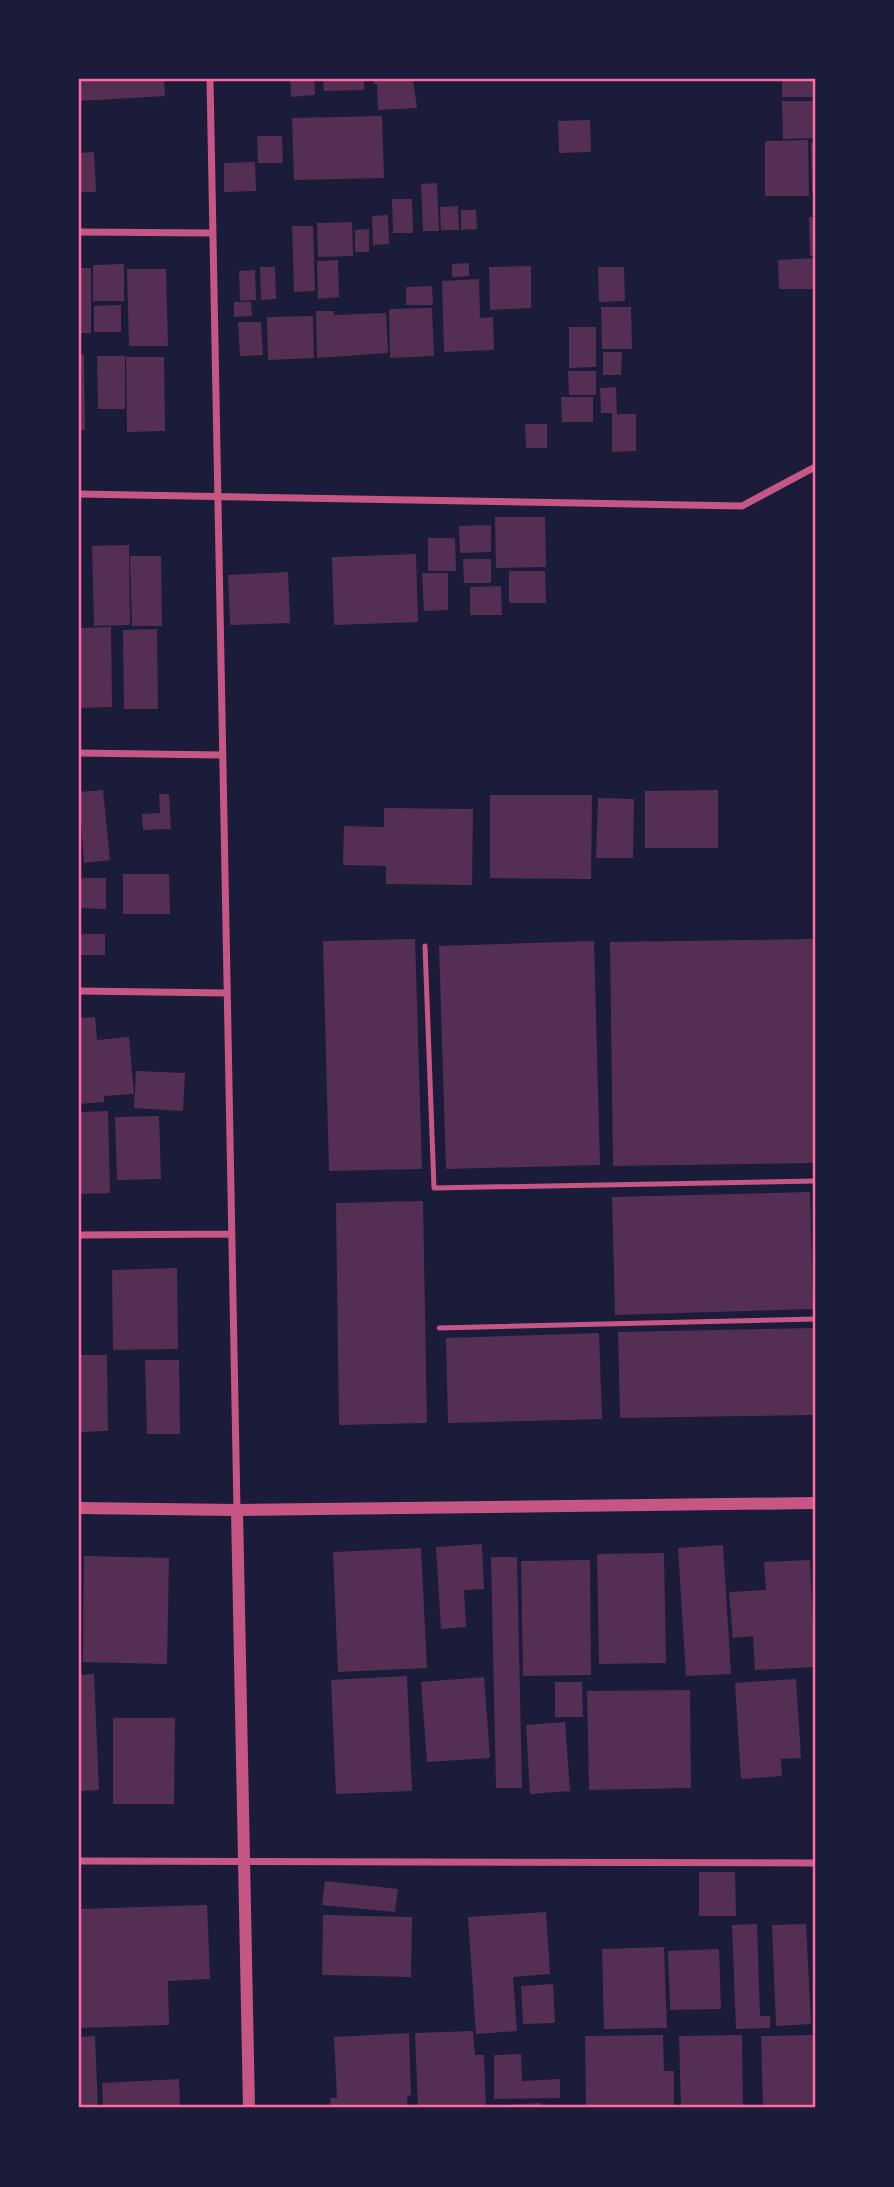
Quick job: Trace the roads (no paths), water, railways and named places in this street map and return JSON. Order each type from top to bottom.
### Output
[{"type":"street","points":[[210,79],[249,2108]]},
{"type":"street","points":[[79,232],[211,233]]},
{"type":"street","points":[[79,494],[217,494],[742,506],[815,467]]},
{"type":"street","points":[[79,753],[221,755]]},
{"type":"street","points":[[79,991],[227,993]]},
{"type":"street","points":[[79,1236],[231,1234]]},
{"type":"street","points":[[79,1507],[237,1510],[815,1503]]},
{"type":"street","points":[[79,1861],[815,1863]]},
{"type":"lane","points":[[425,946],[434,1188],[815,1181]]},
{"type":"lane","points":[[439,1328],[815,1319]]}]
